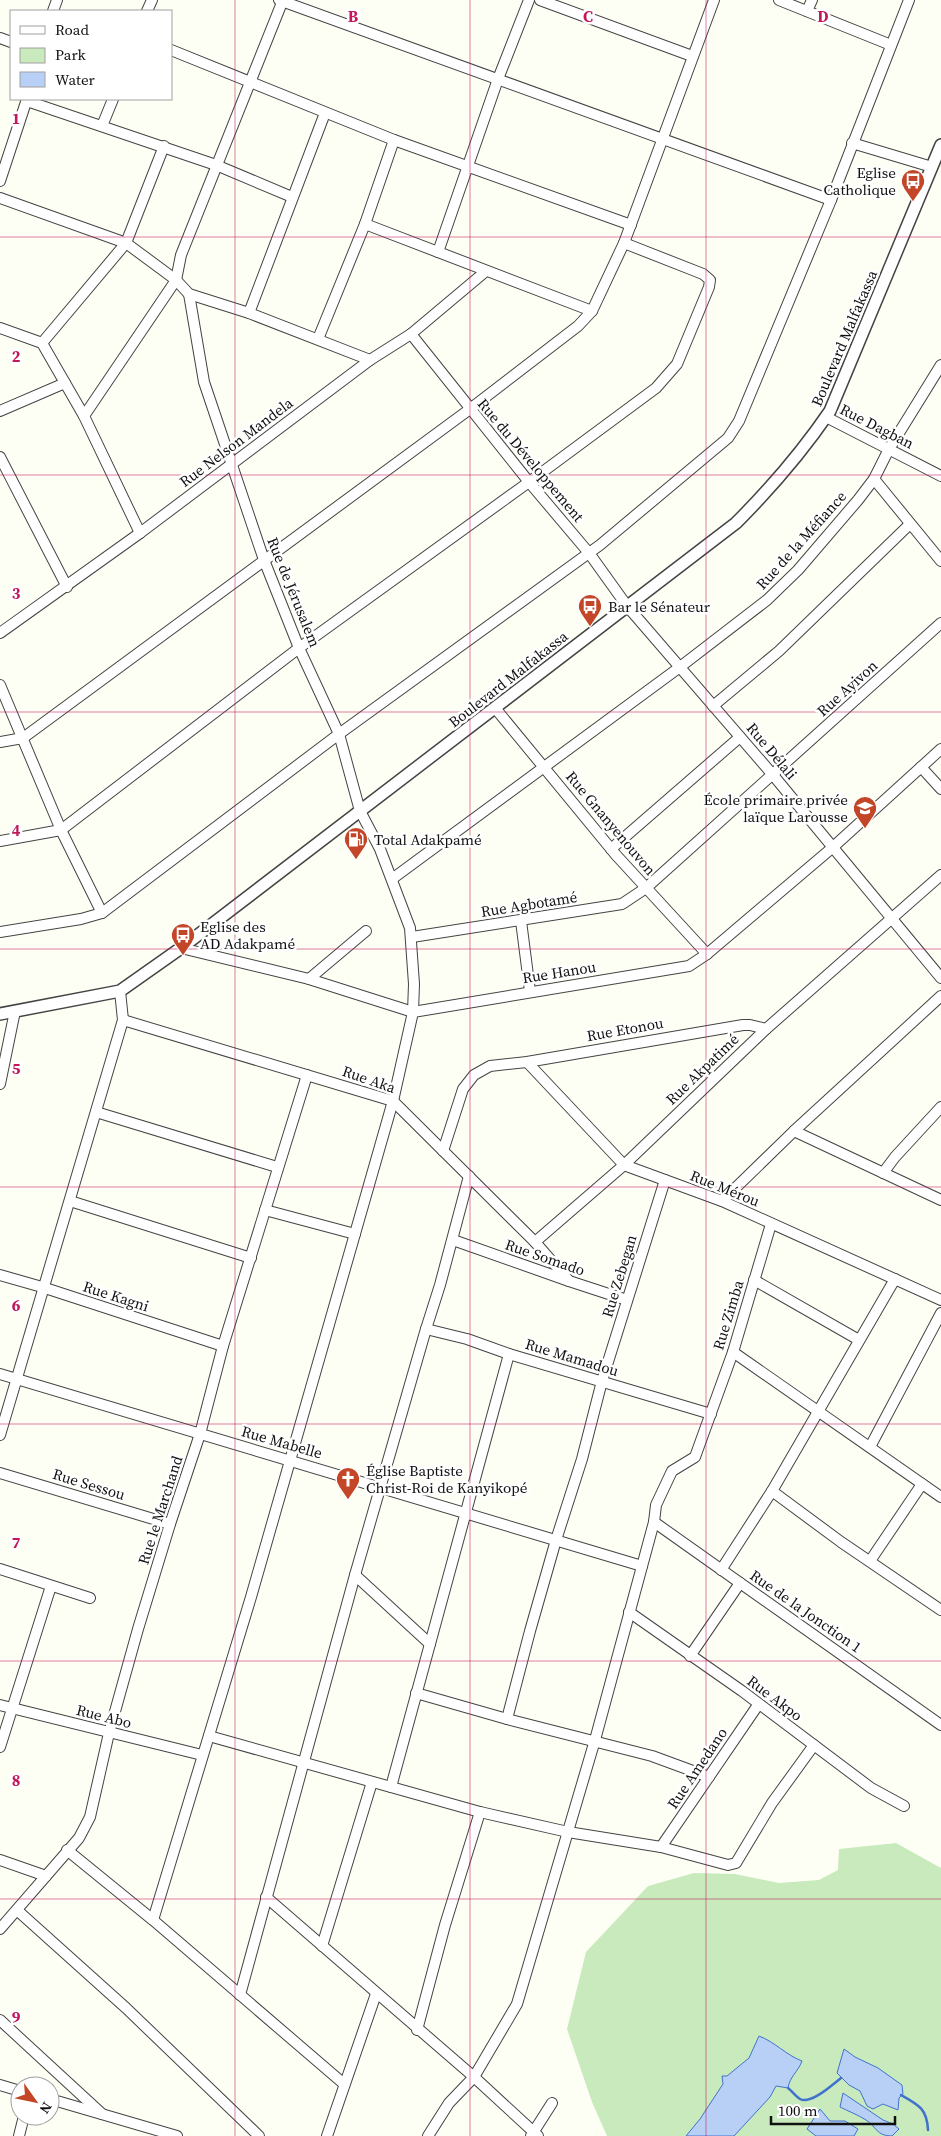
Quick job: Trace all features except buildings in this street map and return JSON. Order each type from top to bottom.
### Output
[{"type":"street","points":[[84,416],[176,280],[181,255],[216,165],[251,84],[281,0],[831,200]]},
{"type":"street","points":[[438,252],[498,79],[529,0]]},
{"type":"street","points":[[540,0],[692,56]]},
{"type":"street","points":[[0,742],[22,738],[470,409],[578,326],[592,311],[624,243],[661,138],[714,0]]},
{"type":"street","points":[[779,0],[891,45]]},
{"type":"street","points":[[807,11],[812,0]]},
{"type":"street","points":[[0,932],[81,919],[102,913],[339,734],[589,553],[728,438],[739,420],[831,200],[909,0]]},
{"type":"street","points":[[172,50],[251,84],[394,140],[631,225]]},
{"type":"street","points":[[0,182],[27,100],[216,165],[292,197]]},
{"type":"street","points":[[102,126],[113,100]]},
{"type":"street","points":[[249,313],[325,113]]},
{"type":"street","points":[[318,339],[366,224],[394,140]]},
{"type":"street","points":[[852,143],[936,165]]},
{"type":"street","name":"Boulevard Malfakassa","points":[[0,1014],[120,991],[181,948],[736,523],[772,487],[805,448],[826,417],[936,165],[941,145]]},
{"type":"street","points":[[42,343],[126,242],[164,146]]},
{"type":"street","points":[[0,198],[126,242],[176,280],[189,294],[249,313],[370,360]]},
{"type":"street","points":[[366,224],[592,311]]},
{"type":"street","points":[[0,841],[61,830],[300,648],[656,388],[677,364],[709,287],[710,280],[703,274],[624,243]]},
{"type":"street","name":"Rue Nelson Mandela","points":[[0,633],[231,466],[370,360],[411,334],[486,271]]},
{"type":"street","name":"Rue de Jérusalem","points":[[153,1920],[209,1736],[392,1101],[413,1012],[414,968],[412,937],[392,879],[360,811],[339,734],[300,648],[264,560],[231,466],[204,382],[189,294]]},
{"type":"street","points":[[0,328],[42,343],[84,416],[140,533]]},
{"type":"street","name":"Rue du Développement","points":[[411,334],[529,482],[589,553],[627,606]]},
{"type":"street","name":"Rue de la Méfiance","points":[[392,879],[680,668],[767,600],[798,570],[874,479],[889,449],[939,369]]},
{"type":"street","points":[[0,411],[65,383]]},
{"type":"street","name":"Rue Dagban","points":[[826,417],[941,476]]},
{"type":"street","points":[[1,460],[66,587]]},
{"type":"street","points":[[874,479],[941,561]]},
{"type":"street","points":[[713,706],[779,651],[910,524]]},
{"type":"street","name":"Rue Délali","points":[[627,606],[773,775],[941,978]]},
{"type":"street","name":"Rue Ayivon","points":[[646,888],[941,623]]},
{"type":"street","points":[[0,685],[61,830],[102,913]]},
{"type":"street","name":"Rue Gnanyenouvon","points":[[495,708],[611,849],[707,954]]},
{"type":"street","points":[[611,849],[740,738]]},
{"type":"street","points":[[832,848],[941,749]]},
{"type":"street","points":[[921,767],[941,789]]},
{"type":"street","name":"Rue Hanou","points":[[413,1012],[689,966],[707,954],[832,848]]},
{"type":"street","name":"Rue Akpatimé","points":[[535,1242],[624,1165],[766,1029],[941,875]]},
{"type":"street","name":"Rue Agbotamé","points":[[412,937],[622,904],[646,888]]},
{"type":"street","points":[[521,921],[530,991]]},
{"type":"street","points":[[309,979],[366,931]]},
{"type":"street","points":[[181,948],[309,979],[413,1012]]},
{"type":"street","points":[[0,1436],[42,1287],[70,1201],[123,1020],[120,991]]},
{"type":"street","points":[[722,1201],[794,1131],[941,996]]},
{"type":"street","points":[[0,1084],[16,1011]]},
{"type":"street","name":"Rue Aka","points":[[123,1020],[392,1101],[535,1242],[569,1282]]},
{"type":"street","name":"Rue Etonou","points":[[443,1151],[463,1089],[474,1075],[490,1066],[527,1062],[750,1024],[766,1029]]},
{"type":"street","name":"Rue Mérou","points":[[527,1062],[624,1165],[722,1201],[941,1300]]},
{"type":"street","name":"Rue le Marchand","points":[[0,1929],[18,1911],[84,1831],[90,1817],[109,1733],[170,1524],[200,1434],[223,1346],[307,1075]]},
{"type":"street","points":[[883,1173],[895,1157],[941,1107]]},
{"type":"street","points":[[96,1112],[277,1167]]},
{"type":"street","points":[[794,1131],[941,1200]]},
{"type":"street","points":[[240,1995],[355,1575],[453,1240],[469,1176]]},
{"type":"street","name":"Rue Zebegan","points":[[507,1719],[556,1540],[582,1459],[602,1381],[665,1180]]},
{"type":"street","points":[[70,1201],[251,1258]]},
{"type":"street","points":[[265,1210],[355,1234]]},
{"type":"street","name":"Rue Zimba","points":[[428,2136],[449,2103],[474,2077],[517,2004],[595,1740],[654,1522],[656,1504],[672,1471],[695,1457],[734,1352],[771,1224]]},
{"type":"street","name":"Rue Somado","points":[[453,1240],[569,1282],[627,1300]]},
{"type":"street","name":"Rue Kagni","points":[[0,1276],[42,1287],[223,1346]]},
{"type":"street","points":[[721,1570],[772,1491],[895,1279]]},
{"type":"street","points":[[754,1280],[859,1340]]},
{"type":"street","points":[[870,1446],[941,1313]]},
{"type":"street","name":"Rue Mamadou","points":[[426,1329],[467,1339],[509,1354],[711,1414]]},
{"type":"street","points":[[734,1352],[941,1497]]},
{"type":"street","points":[[391,1787],[509,1354]]},
{"type":"street","name":"Rue Mabelle","points":[[0,1374],[642,1566]]},
{"type":"street","name":"Rue Sessou","points":[[0,1473],[170,1524]]},
{"type":"street","points":[[870,1561],[922,1484]]},
{"type":"street","points":[[772,1491],[941,1610]]},
{"type":"street","name":"Rue de la Jonction 1","points":[[654,1522],[941,1724]]},
{"type":"street","points":[[0,1569],[90,1598]]},
{"type":"street","points":[[355,1575],[430,1644]]},
{"type":"street","points":[[690,1656],[740,1583]]},
{"type":"street","points":[[0,1747],[51,1586]]},
{"type":"street","name":"Rue Akpo","points":[[629,1612],[742,1691],[758,1705],[871,1788],[904,1806]]},
{"type":"street","points":[[416,1693],[507,1719],[652,1756],[709,1778]]},
{"type":"street","name":"Rue Abo","points":[[0,1705],[202,1755]]},
{"type":"street","name":"Rue Amedano","points":[[661,1847],[758,1705]]},
{"type":"street","points":[[209,1736],[304,1761],[480,1812],[568,1832],[661,1847],[728,1865],[736,1863],[772,1803],[814,1745]]},
{"type":"street","points":[[322,1946],[372,1782]]},
{"type":"street","points":[[417,2030],[445,1925],[480,1812]]},
{"type":"street","points":[[67,1850],[153,1920],[344,2084]]},
{"type":"street","points":[[0,1860],[46,1876]]},
{"type":"street","points":[[266,1897],[417,2030],[474,2077],[534,2135],[552,2103]]},
{"type":"street","points":[[18,1911],[126,2008],[259,2136]]},
{"type":"street","points":[[327,2136],[376,1994]]},
{"type":"street","points":[[0,2020],[102,2114]]},
{"type":"street","points":[[60,2102],[177,2136]]},
{"type":"green space","points":[[896,1843],[941,1868],[941,2136],[607,2136],[592,2102],[567,2029],[586,1952],[648,1886],[694,1873],[735,1874],[779,1883],[819,1880],[838,1870],[839,1849]]},
{"type":"water","points":[[759,2036],[802,2061],[790,2080],[788,2088],[776,2086],[770,2097],[734,2136],[686,2136],[700,2119],[723,2084],[722,2076],[727,2076],[749,2058]]},
{"type":"water","points":[[844,2049],[855,2057],[878,2068],[902,2085],[903,2094],[899,2098],[898,2110],[883,2104],[873,2109],[867,2106],[860,2091],[849,2085],[837,2073]]},
{"type":"water","points":[[843,2093],[899,2129],[892,2136],[880,2133],[866,2120],[840,2107]]},
{"type":"water","points":[[820,2109],[830,2121],[845,2121],[858,2129],[854,2136],[816,2136],[807,2129]]},
{"type":"waterway","points":[[788,2088],[797,2097],[805,2100],[816,2097],[841,2078]]},
{"type":"waterway","points":[[901,2095],[921,2108],[926,2117],[928,2130]]},
{"type":"place","name":"Eglise Catholique","points":[[913,202]]},
{"type":"place","name":"Bar le Sénateur","points":[[590,627]]},
{"type":"place","name":"École primaire privée laïque Larousse","points":[[865,829]]},
{"type":"place","name":"Total Adakpamé","points":[[356,860]]},
{"type":"place","name":"Eglise des AD Adakpamé","points":[[183,956]]},
{"type":"place","name":"Église Baptiste Christ-Roi de Kanyikopé","points":[[348,1500]]}]
